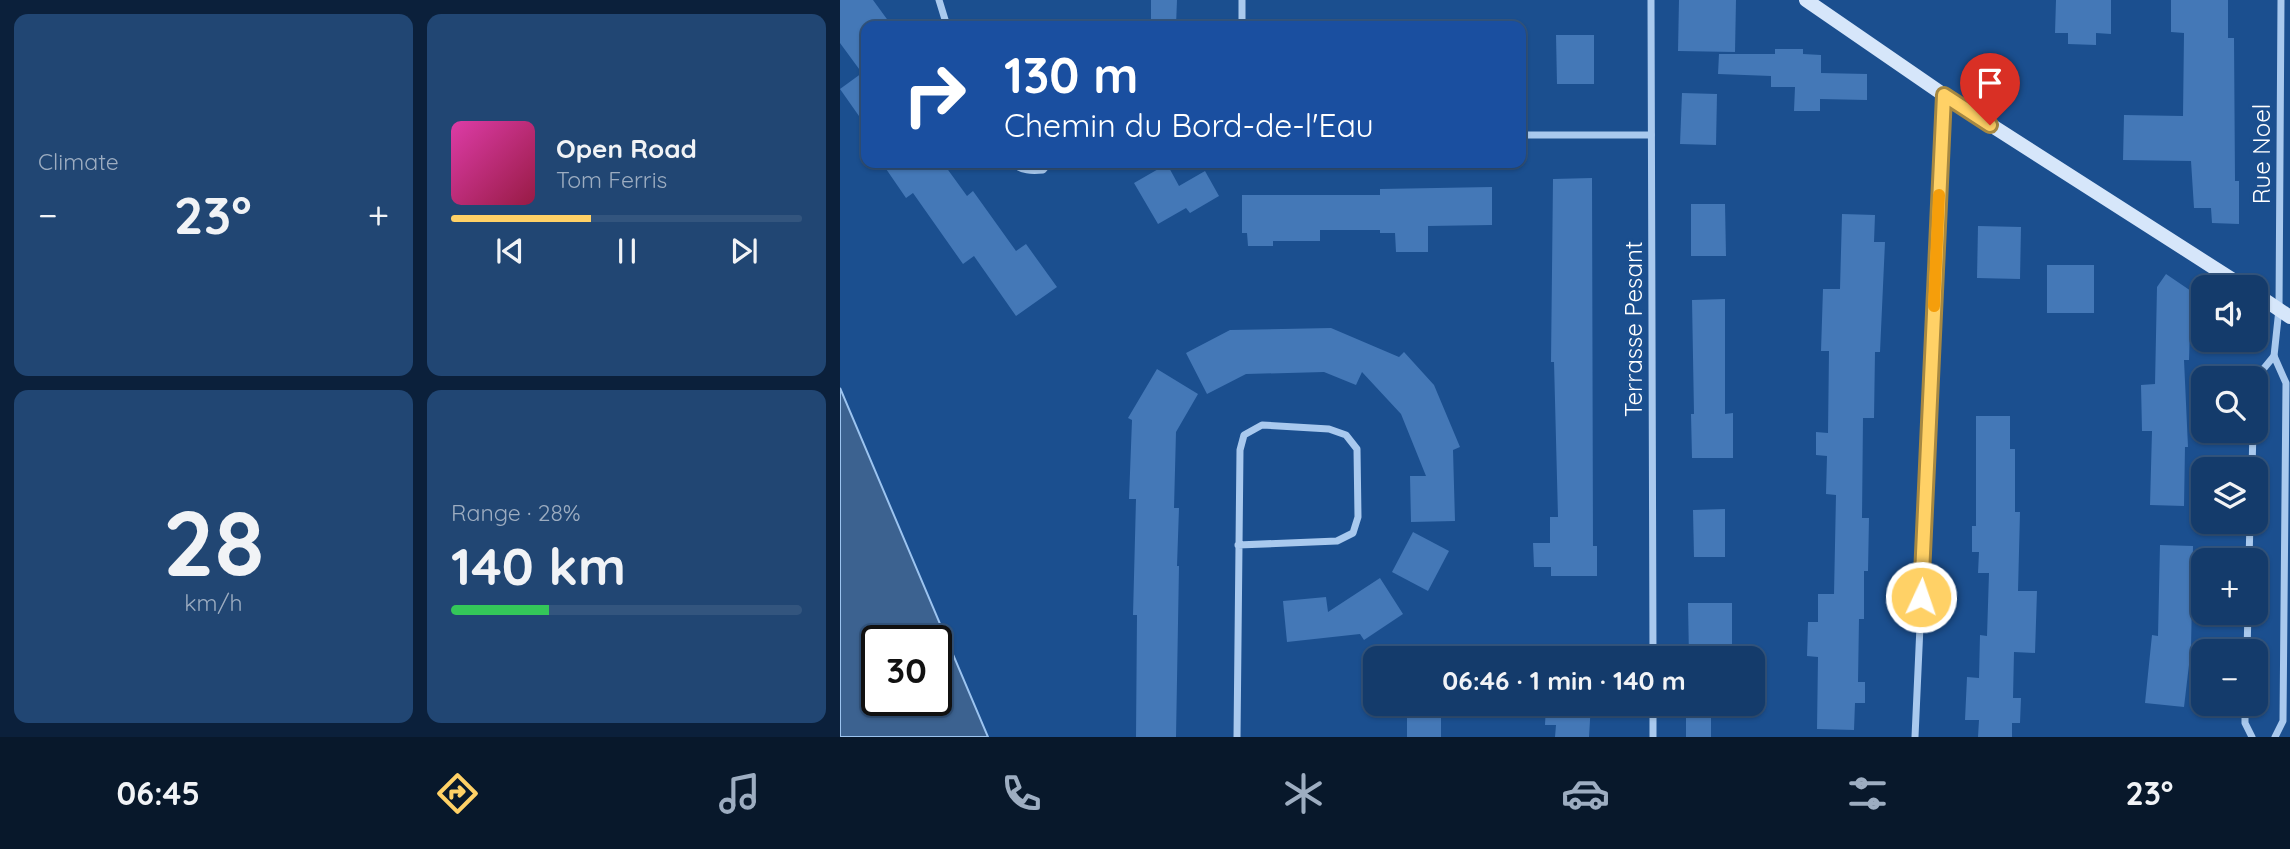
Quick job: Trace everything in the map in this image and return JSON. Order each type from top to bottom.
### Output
[{"type":"street","points":[[939,0],[945,21]]},
{"type":"street","points":[[1242,0],[1242,21]]},
{"type":"street","name":"Terrasse Pesant","points":[[1651,0],[1653,646]]},
{"type":"street","points":[[1806,0],[1944,95],[2225,275]]},
{"type":"street","name":"Rue Noel","points":[[2274,356],[2285,313],[2281,0]]},
{"type":"street","points":[[1915,737],[1944,95]]},
{"type":"street","points":[[1526,135],[1651,135]]},
{"type":"street","points":[[1021,168],[1032,171],[1045,168]]},
{"type":"street","points":[[2268,302],[2285,313]]},
{"type":"street","points":[[2266,366],[2274,356],[2286,383],[2283,721],[2275,737]]},
{"type":"street","points":[[1237,737],[1238,545],[1240,450],[1244,435],[1262,425],[1329,429],[1346,435],[1357,449],[1358,517],[1353,533],[1337,541],[1238,545]]},
{"type":"street","points":[[1653,716],[1653,737]]},
{"type":"street","points":[[2245,716],[2245,723],[2252,737]]},
{"type":"water","points":[[840,388],[941,625],[861,625],[861,716],[952,716],[952,652],[988,737],[840,737]]},
{"type":"building","points":[[840,0],[873,0],[888,21],[861,21],[861,72],[840,43]]},
{"type":"building","points":[[1151,0],[1177,0],[1176,21],[1151,21]]},
{"type":"building","points":[[1679,0],[1736,0],[1735,52],[1678,51]]},
{"type":"building","points":[[2056,0],[2111,0],[2111,34],[2096,33],[2096,45],[2068,44],[2068,33],[2055,33]]},
{"type":"building","points":[[2171,0],[2228,0],[2228,38],[2234,38],[2235,181],[2239,181],[2239,224],[2212,223],[2211,208],[2194,208],[2191,161],[2123,160],[2124,115],[2183,116],[2184,33],[2171,32]]},
{"type":"building","points":[[1556,35],[1594,35],[1594,84],[1557,84]]},
{"type":"building","points":[[1775,49],[1803,49],[1803,54],[1821,55],[1821,73],[1867,74],[1867,100],[1820,99],[1820,111],[1794,111],[1795,87],[1771,87],[1771,76],[1718,74],[1719,54],[1775,54]]},
{"type":"building","points":[[861,74],[861,119],[840,89]]},
{"type":"building","points":[[1682,93],[1717,94],[1716,145],[1680,144]]},
{"type":"building","points":[[885,168],[947,168],[967,196],[973,191],[1016,251],[1026,244],[1057,287],[1016,316],[974,256],[963,264],[913,193],[906,198]]},
{"type":"building","points":[[1160,168],[1169,168],[1179,186],[1205,171],[1219,196],[1190,213],[1186,208],[1158,224],[1134,183]]},
{"type":"building","points":[[1592,178],[1593,546],[1597,546],[1597,576],[1551,576],[1551,567],[1534,567],[1533,543],[1550,543],[1550,517],[1558,517],[1554,362],[1551,362],[1553,179]]},
{"type":"building","points":[[1492,187],[1492,225],[1428,226],[1428,252],[1396,252],[1395,233],[1380,233],[1380,230],[1320,230],[1320,241],[1273,241],[1273,246],[1248,246],[1247,233],[1242,233],[1242,195],[1380,195],[1380,189]]},
{"type":"building","points":[[1691,204],[1725,204],[1726,256],[1691,256]]},
{"type":"building","points":[[1842,214],[1875,215],[1874,242],[1885,242],[1880,352],[1875,352],[1874,418],[1863,418],[1862,518],[1869,518],[1868,571],[1864,571],[1864,619],[1859,619],[1858,682],[1865,682],[1865,703],[1855,703],[1854,730],[1817,729],[1818,657],[1807,656],[1808,622],[1818,622],[1818,594],[1834,594],[1836,495],[1826,494],[1827,456],[1816,455],[1816,432],[1828,433],[1829,351],[1821,351],[1823,289],[1840,289]]},
{"type":"building","points":[[1978,226],[2021,227],[2020,279],[1977,278]]},
{"type":"building","points":[[2047,265],[2094,265],[2094,313],[2047,313]]},
{"type":"building","points":[[2166,274],[2191,291],[2189,360],[2184,360],[2188,447],[2185,447],[2184,506],[2150,505],[2152,431],[2142,431],[2141,385],[2155,384],[2157,287]]},
{"type":"building","points":[[1725,299],[1725,414],[1733,413],[1733,458],[1692,458],[1692,300]]},
{"type":"building","points":[[1331,328],[1399,357],[1404,352],[1434,385],[1460,447],[1453,450],[1455,521],[1411,522],[1410,476],[1426,476],[1401,414],[1362,372],[1356,385],[1324,372],[1246,374],[1207,394],[1186,353],[1230,330]]},
{"type":"building","points":[[1157,369],[1198,394],[1176,432],[1174,508],[1179,508],[1179,566],[1176,737],[1136,737],[1137,615],[1133,615],[1136,499],[1129,499],[1132,420],[1128,418]]},
{"type":"building","points":[[1976,416],[2010,416],[2010,449],[2015,449],[2015,512],[2020,512],[2018,591],[2037,591],[2035,653],[2014,652],[2013,698],[2021,698],[2020,723],[2012,723],[2012,737],[1978,737],[1979,720],[1965,720],[1967,677],[1979,678],[1980,635],[1987,636],[1989,573],[1978,573],[1979,552],[1972,552],[1972,526],[1976,526]]},
{"type":"building","points":[[1725,509],[1725,557],[1694,557],[1693,510]]},
{"type":"building","points":[[1413,532],[1449,551],[1428,591],[1392,572]]},
{"type":"building","points":[[2160,545],[2193,546],[2191,648],[2184,707],[2145,703],[2152,635],[2158,636]]},
{"type":"building","points":[[1380,578],[1403,614],[1364,640],[1360,634],[1287,642],[1283,601],[1326,597],[1328,612]]},
{"type":"building","points":[[1688,603],[1732,603],[1732,646],[1689,646]]},
{"type":"building","points":[[1407,716],[1441,716],[1441,737],[1407,737]]},
{"type":"building","points":[[1545,716],[1590,716],[1589,737],[1555,737],[1556,725],[1545,725]]},
{"type":"building","points":[[1686,716],[1711,716],[1711,737],[1686,737]]},
{"type":"slow traffic","points":[[1934,306],[1939,195]]},
{"type":"route","points":[[1921,597],[1944,95],[1990,125]]}]
